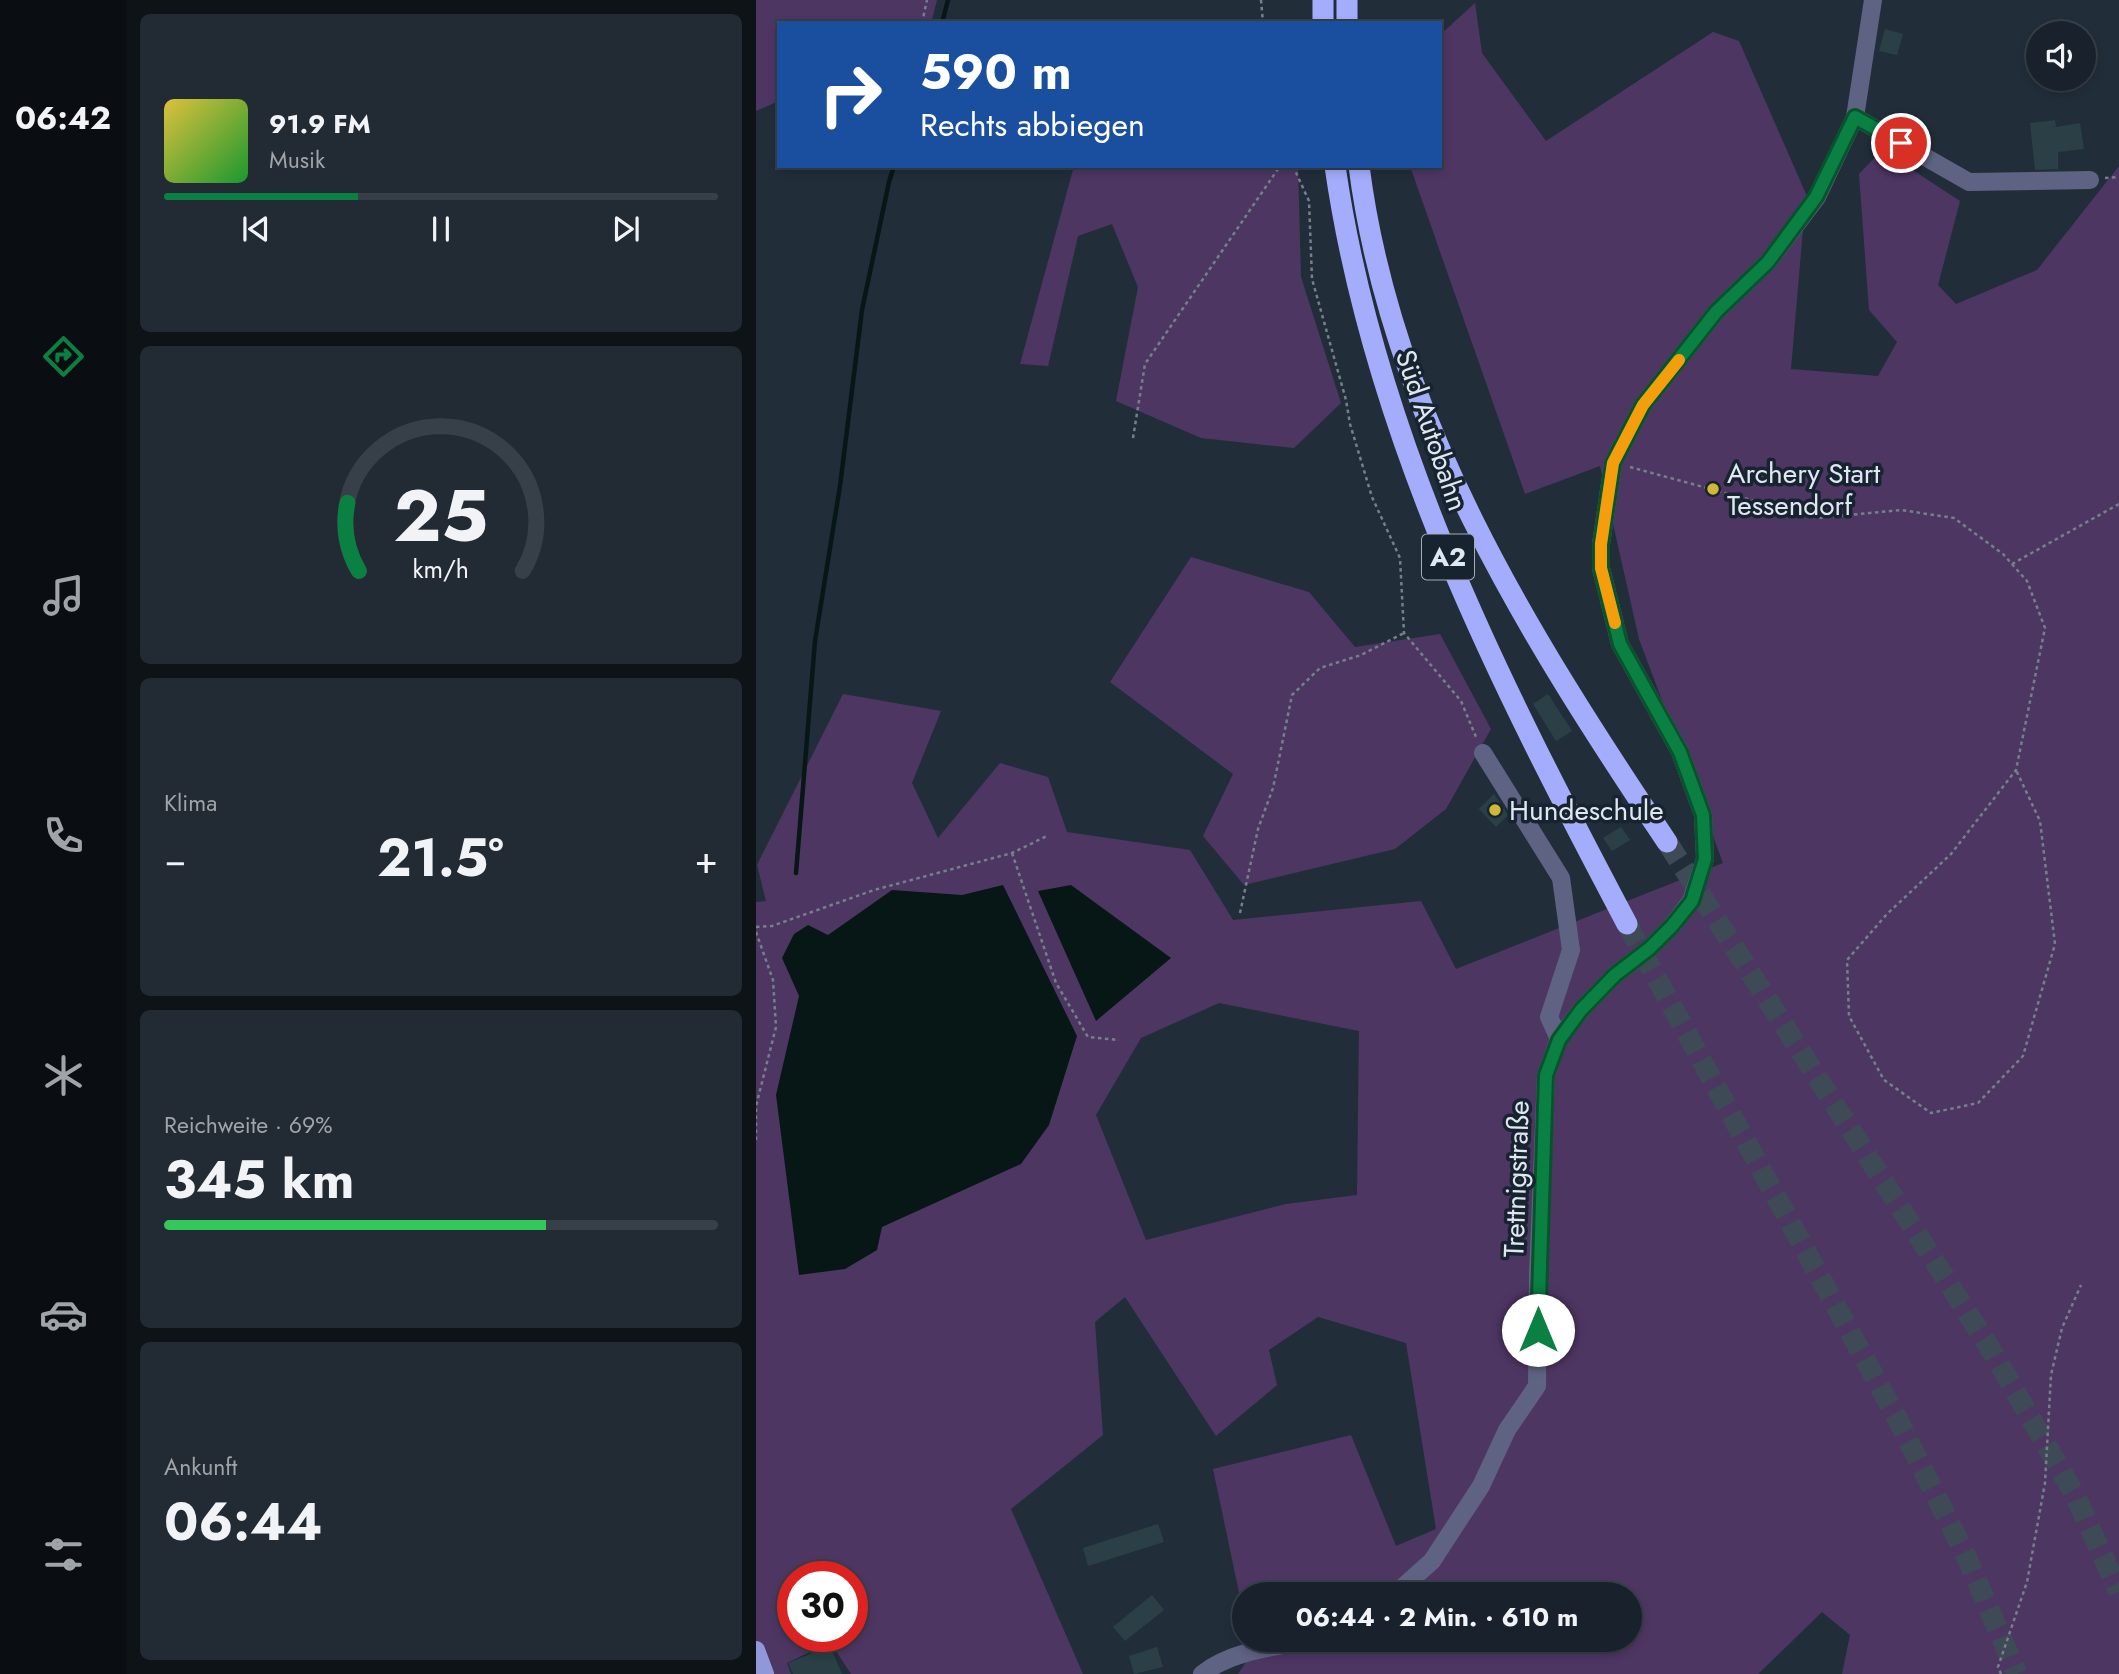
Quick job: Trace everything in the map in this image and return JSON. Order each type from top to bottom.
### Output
[{"type":"highway","points":[[1323,0],[1323,21]]},
{"type":"highway","points":[[1347,0],[1347,21]]},
{"type":"highway","name":"Süd Autobahn","points":[[1335,168],[1343,220],[1373,345],[1429,512],[1480,633],[1567,810],[1627,924]]},
{"type":"highway","name":"Süd Autobahn","points":[[1359,168],[1380,279],[1396,333],[1413,385],[1461,498],[1518,606],[1600,740],[1667,842]]},
{"type":"main road","points":[[756,1650],[765,1674]]},
{"type":"street","name":"Trettnigstraße","points":[[1408,1582],[1432,1560],[1481,1486],[1507,1430],[1537,1386],[1538,1275],[1546,1075],[1559,1040],[1581,1010],[1615,975],[1650,948],[1672,926],[1692,901],[1705,859],[1703,815],[1680,752],[1620,644],[1601,568],[1601,544],[1613,463],[1643,405],[1716,312],[1768,262],[1816,197],[1855,117],[1873,0]]},
{"type":"street","points":[[1855,117],[1969,182],[2090,180]]},
{"type":"street","points":[[1483,753],[1561,878],[1570,950],[1549,1017],[1559,1040]]},
{"type":"street","points":[[1202,1674],[1212,1666],[1251,1652]]},
{"type":"path","points":[[923,21],[928,0]]},
{"type":"path","points":[[1261,0],[1263,21]]},
{"type":"path","points":[[1133,438],[1145,364],[1279,168]]},
{"type":"path","points":[[1294,168],[1309,201],[1312,279],[1346,400],[1350,424],[1372,497],[1400,558],[1404,634],[1461,701],[1483,753]]},
{"type":"path","points":[[1613,463],[1818,518],[1901,510],[1955,517],[2003,554],[2027,581],[2045,628],[2016,770],[1951,854],[1887,914],[1847,961],[1849,1016],[1884,1080],[1931,1113],[1978,1103],[2022,1056],[2055,944],[2040,821],[2016,770]]},
{"type":"path","points":[[2012,564],[2119,505]]},
{"type":"path","points":[[1240,913],[1258,829],[1273,788],[1292,695],[1320,668],[1361,654],[1404,634]]},
{"type":"path","points":[[756,1143],[756,1106],[776,1027],[773,980],[756,929],[772,926],[874,890],[1012,853],[1047,836]]},
{"type":"path","points":[[1012,853],[1056,984],[1087,1037],[1119,1040]]},
{"type":"path","points":[[2001,1674],[1998,1667],[2027,1582],[2045,1483],[2051,1375],[2062,1328],[2081,1285]]},
{"type":"shaded area","points":[[756,0],[937,0],[932,21],[777,21],[777,102],[756,111]]},
{"type":"shaded area","points":[[1475,3],[1482,53],[1546,141],[1713,32],[1739,41],[1806,194],[1791,369],[1878,376],[1897,342],[1869,310],[1859,174],[1882,150],[1960,201],[1938,285],[1956,304],[2037,270],[2119,166],[2119,1674],[1842,1674],[1850,1635],[1822,1612],[1758,1674],[1238,1674],[1252,1652],[1642,1652],[1642,1582],[1237,1582],[1213,1469],[1351,1435],[1396,1546],[1436,1529],[1406,1343],[1318,1317],[1269,1350],[1277,1385],[1216,1436],[1125,1297],[1095,1322],[1103,1435],[1011,1509],[1083,1674],[851,1674],[837,1652],[868,1652],[868,1561],[777,1561],[777,1652],[810,1652],[787,1663],[791,1674],[756,1674],[756,902],[766,901],[757,865],[843,694],[941,711],[912,783],[938,838],[1000,763],[1048,777],[1067,832],[1190,850],[1233,920],[1421,901],[1456,969],[1723,863],[1639,639],[1600,466],[1525,494],[1411,168],[1442,168],[1442,33]],"holes":[[[1219,1003],[1359,1031],[1357,1195],[1286,1204],[1146,1240],[1096,1115],[1141,1038]]]},
{"type":"shaded area","points":[[1073,168],[1298,168],[1301,277],[1341,403],[1294,448],[1201,438],[1116,401],[1138,287],[1112,224],[1078,236],[1048,366],[1020,364]]},
{"type":"shaded area","points":[[1191,557],[1309,592],[1355,647],[1440,634],[1491,729],[1446,809],[1395,849],[1244,885],[1203,836],[1233,774],[1110,682]]},
{"type":"shaded area","points":[[1003,885],[1077,1036],[1049,1125],[1021,1164],[882,1227],[877,1250],[845,1269],[799,1275],[776,1095],[799,996],[782,958],[794,934],[808,925],[828,935],[892,890],[962,895]]},
{"type":"shaded area","points":[[1071,885],[1171,958],[1096,1021],[1038,891]]},
{"type":"building","points":[[1885,29],[1903,34],[1897,55],[1879,51]]},
{"type":"building","points":[[2055,120],[2056,127],[2080,123],[2084,149],[2058,152],[2058,169],[2035,170],[2030,123]]},
{"type":"building","points":[[1548,694],[1572,731],[1556,741],[1533,704]]},
{"type":"building","name":"Hundeschule","points":[[1494,794],[1508,815],[1496,827],[1479,809]]},
{"type":"building","points":[[1621,827],[1630,840],[1612,851],[1603,838]]},
{"type":"building","points":[[1158,1524],[1164,1542],[1088,1566],[1083,1548]]},
{"type":"building","points":[[1152,1595],[1164,1610],[1125,1641],[1113,1627]]},
{"type":"building","points":[[1157,1647],[1163,1667],[1134,1674],[1129,1656]]},
{"type":"building","points":[[815,1652],[833,1652],[842,1674],[793,1674],[788,1663]]},
{"type":"waterway","points":[[943,21],[948,0]]},
{"type":"waterway","points":[[796,873],[815,641],[840,486],[862,310],[893,168]]},
{"type":"tunnel","points":[[1667,842],[1993,1353],[2075,1495],[2119,1592]]},
{"type":"tunnel","points":[[1627,924],[1897,1418],[1967,1558],[2017,1674]]},
{"type":"slow traffic","points":[[1615,623],[1601,568],[1601,544],[1613,463],[1643,405],[1679,360]]},
{"type":"place","name":"Archery Start Tessendorf","points":[[1713,489]]},
{"type":"place","name":"Hundeschule","points":[[1495,810]]},
{"type":"route","points":[[1538,1330],[1546,1075],[1559,1040],[1581,1010],[1615,975],[1650,948],[1692,901],[1705,859],[1703,815],[1680,752],[1620,644],[1601,568],[1601,544],[1613,463],[1643,405],[1716,312],[1768,262],[1816,197],[1855,117],[1901,143]]}]
